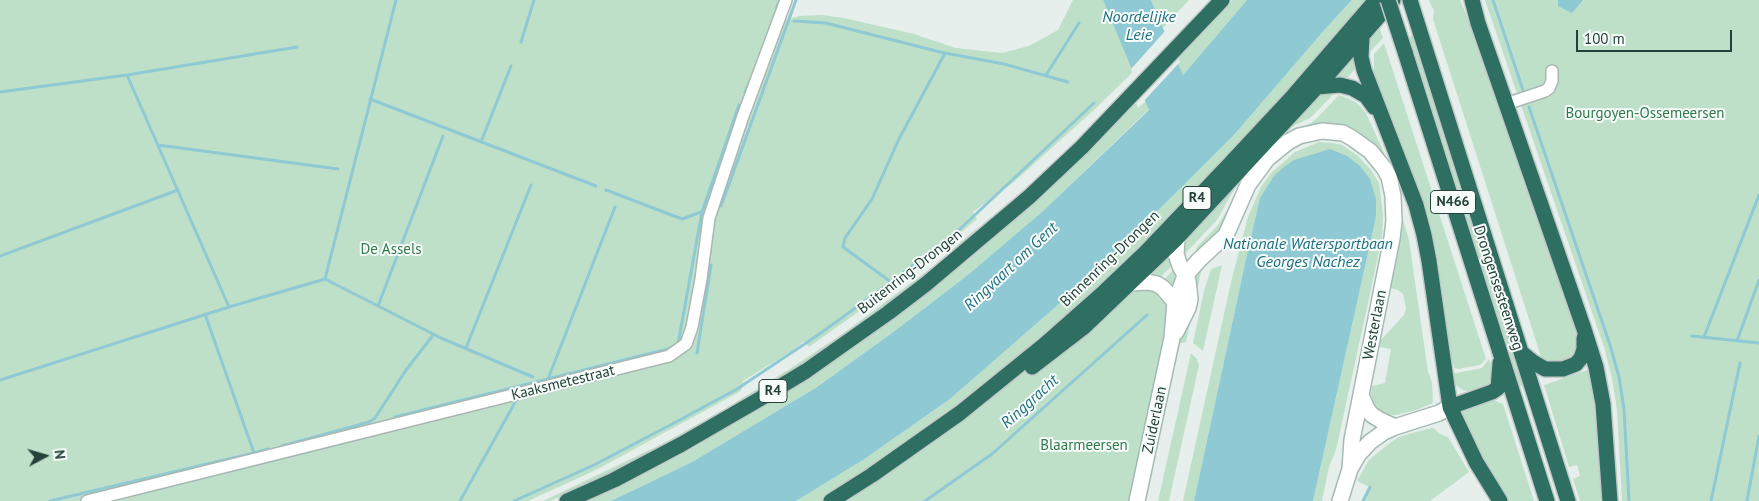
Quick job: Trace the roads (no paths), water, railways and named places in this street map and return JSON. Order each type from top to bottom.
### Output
[{"type":"highway","points":[[1187,38],[1192,20],[1209,0]]},
{"type":"highway","name":"Buitenring-Drongen","points":[[567,501],[614,480],[682,444],[806,371],[926,284],[1029,197],[1133,94],[1222,0]]},
{"type":"highway","name":"Binnenring-Drongen","points":[[831,501],[909,450],[1002,379],[1044,345],[1146,252],[1294,95],[1376,0]]},
{"type":"highway","name":"Drongensesteenweg","points":[[1388,0],[1548,501]]},
{"type":"highway","points":[[1002,379],[1016,380],[1084,327],[1131,283],[1177,238],[1317,87],[1393,0]]},
{"type":"highway","name":"Drongensesteenweg","points":[[1410,0],[1568,501]]},
{"type":"highway","points":[[1467,0],[1512,102],[1596,367],[1603,404],[1610,501]]},
{"type":"highway","points":[[1472,0],[1478,23]]},
{"type":"highway","points":[[1362,37],[1360,48],[1362,65],[1416,205],[1424,235],[1450,407],[1476,462],[1500,501]]},
{"type":"highway","points":[[1317,87],[1340,85],[1359,91],[1372,104],[1386,129]]},
{"type":"highway","points":[[1522,354],[1545,369],[1554,370],[1570,367],[1581,358],[1584,349],[1584,329]]},
{"type":"highway","points":[[1450,407],[1492,392],[1498,388],[1500,352]]},
{"type":"street","name":"Kaaksmetestraat","points":[[87,501],[669,356],[686,344],[692,327],[701,279],[709,218],[786,0]]},
{"type":"street","points":[[1512,102],[1549,88],[1552,82],[1552,71]]},
{"type":"street","name":"Westerlaan","points":[[1226,235],[1248,185],[1256,173],[1279,149],[1299,136],[1322,131],[1343,133],[1361,144],[1378,160],[1387,172],[1392,186],[1394,221],[1352,440],[1350,469]]},
{"type":"street","name":"Zuiderlaan","points":[[1136,501],[1172,338],[1175,302],[1185,276],[1226,235]]},
{"type":"street","name":"Zuiderlaan","points":[[1172,338],[1188,308],[1190,299],[1190,290],[1176,254],[1177,238]]},
{"type":"street","points":[[1131,283],[1146,282],[1156,284],[1164,288],[1175,302]]},
{"type":"street","points":[[1361,393],[1372,415],[1395,427]]},
{"type":"street","points":[[1340,501],[1350,469],[1358,455],[1370,442],[1395,427],[1439,413],[1450,407]]},
{"type":"water","points":[[1103,0],[1151,0],[1183,75],[1247,0],[1352,0],[1233,136],[1098,270],[950,399],[863,460],[796,501],[611,501],[692,462],[817,387],[896,330],[969,274],[1043,211],[1149,110]]},
{"type":"water","points":[[1558,0],[1583,0],[1572,13],[1558,6]]},
{"type":"water","name":"Nationale Watersportbaan Georges Nachez","points":[[1330,149],[1347,156],[1360,166],[1370,179],[1376,199],[1376,217],[1313,501],[1194,501],[1260,198],[1274,176],[1285,166],[1294,160]]},
{"type":"waterway","points":[[396,0],[325,279],[441,338],[533,377]]},
{"type":"waterway","points":[[521,42],[534,0]]},
{"type":"waterway","points":[[777,7],[780,0]]},
{"type":"waterway","points":[[721,206],[796,0]]},
{"type":"waterway","points":[[1493,0],[1523,90]]},
{"type":"waterway","points":[[794,21],[826,23],[944,53]]},
{"type":"waterway","points":[[1046,75],[1079,23]]},
{"type":"waterway","points":[[127,75],[297,47]]},
{"type":"waterway","points":[[891,282],[843,247],[845,238],[872,199],[899,139],[945,53],[1004,64],[1068,82]]},
{"type":"waterway","points":[[481,142],[511,66]]},
{"type":"waterway","points":[[0,92],[127,75],[229,307],[325,279]]},
{"type":"waterway","points":[[745,92],[750,82]]},
{"type":"waterway","points":[[370,99],[596,186]]},
{"type":"waterway","points":[[514,501],[594,465],[737,389],[818,335],[960,229],[1094,103]]},
{"type":"waterway","points":[[395,417],[668,349],[678,344],[702,212],[739,105]]},
{"type":"waterway","points":[[1529,107],[1610,345],[1619,377],[1624,409],[1629,501]]},
{"type":"waterway","points":[[378,306],[443,136]]},
{"type":"waterway","points":[[158,145],[338,169]]},
{"type":"waterway","points":[[466,348],[531,185]]},
{"type":"waterway","points":[[0,256],[178,190]]},
{"type":"waterway","points":[[606,190],[682,219],[701,212]]},
{"type":"waterway","points":[[1704,337],[1759,195]]},
{"type":"waterway","points":[[548,379],[615,207]]},
{"type":"waterway","points":[[697,353],[711,265]]},
{"type":"waterway","points":[[1737,341],[1759,280]]},
{"type":"waterway","points":[[0,380],[229,307]]},
{"type":"waterway","points":[[50,501],[254,453],[205,314]]},
{"type":"waterway","name":"Ringgracht","points":[[925,501],[992,454],[1147,315]]},
{"type":"waterway","points":[[282,446],[369,422],[375,418],[406,370],[434,334]]},
{"type":"waterway","points":[[1692,336],[1759,343]]},
{"type":"waterway","points":[[1711,501],[1740,363]]},
{"type":"waterway","points":[[460,501],[517,399],[514,400]]},
{"type":"waterway","points":[[1747,501],[1759,436]]},
{"type":"waterway","points":[[153,490],[358,439]]},
{"type":"waterway","points":[[254,453],[268,449]]},
{"type":"waterway","points":[[1363,501],[1370,487]]},
{"type":"water label","name":"Noordelijke Leie","points":[[1139,26]]},
{"type":"water label","name":"Ringvaart om Gent","points":[[1011,267]]},
{"type":"park label","name":"Bourgoyen-Ossemeersen","points":[[1645,114]]},
{"type":"park label","name":"De Assels","points":[[391,250]]},
{"type":"park label","name":"Blaarmeersen","points":[[1084,446]]}]
